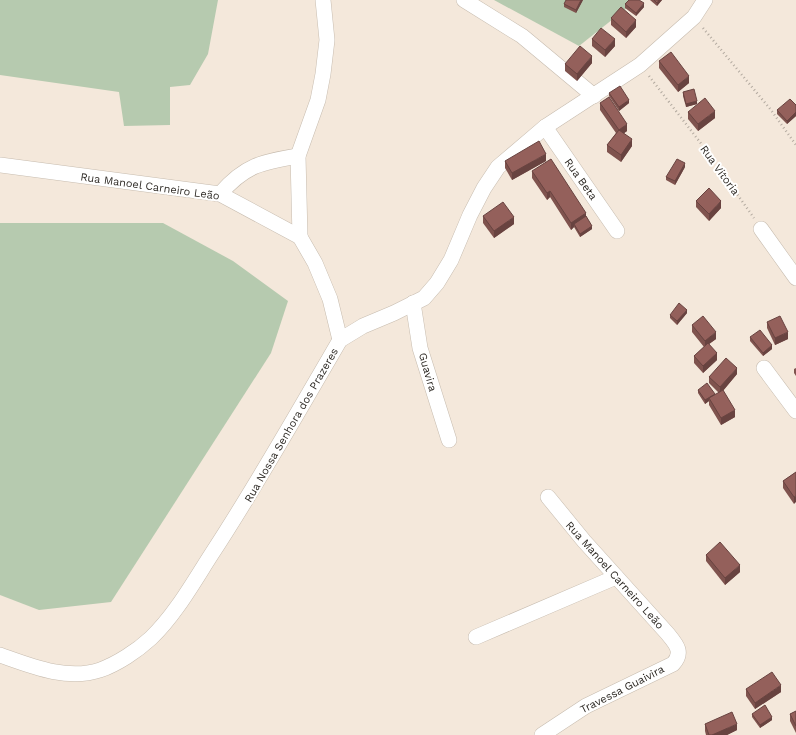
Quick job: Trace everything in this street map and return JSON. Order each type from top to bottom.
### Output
[{"type":"street","points":[[323,0],[328,40],[323,74],[318,100],[298,156],[300,237],[315,263],[330,299],[340,340]]},
{"type":"street","points":[[464,0],[522,36],[594,96]]},
{"type":"street","name":"Rua Nossa Senhora dos Prazeres","points":[[0,655],[53,672],[78,674],[100,670],[117,662],[151,639],[173,612],[239,513],[340,340],[363,326],[424,298],[437,283],[448,266],[470,215],[484,188],[498,167],[545,127],[640,65],[694,17],[705,0]]},
{"type":"street","name":"Rua Beta","points":[[545,127],[617,231]]},
{"type":"street","points":[[220,194],[230,182],[247,169],[267,161],[298,156]]},
{"type":"street","name":"Rua Manoel Carneiro Leão","points":[[0,165],[220,194],[300,237]]},
{"type":"street","points":[[761,228],[796,278]]},
{"type":"street","name":"Guavira","points":[[413,303],[420,348],[449,440]]},
{"type":"street","points":[[764,368],[796,411]]},
{"type":"street","name":"Rua Manoel Carneiro Leão","points":[[548,497],[616,577],[668,633],[679,648],[679,654]]},
{"type":"street","points":[[476,637],[616,577]]},
{"type":"street","name":"Travessa Guaivira","points":[[542,735],[591,703],[673,664],[679,654]]},
{"type":"path","points":[[694,17],[771,110],[796,145]]},
{"type":"path","name":"Rua Vitoria","points":[[640,65],[706,150],[761,228]]},
{"type":"green space","points":[[0,0],[218,0],[208,54],[190,85],[170,87],[170,125],[124,126],[119,92],[0,75]]},
{"type":"green space","points":[[494,0],[637,0],[579,46]]},
{"type":"green space","points":[[0,223],[163,223],[233,261],[288,301],[271,353],[111,602],[39,610],[0,595]]},
{"type":"building","points":[[566,0],[581,0],[576,10],[564,4]]},
{"type":"building","points":[[629,0],[639,0],[644,3],[636,13],[625,4]]},
{"type":"building","points":[[621,7],[636,20],[626,32],[611,18]]},
{"type":"building","points":[[601,28],[615,39],[605,50],[592,39]]},
{"type":"building","points":[[580,46],[592,56],[577,74],[565,64]]},
{"type":"building","points":[[671,52],[689,76],[678,85],[659,61]]},
{"type":"building","points":[[620,86],[629,100],[619,107],[609,93]]},
{"type":"building","points":[[694,89],[697,101],[686,104],[683,92]]},
{"type":"building","points":[[609,97],[627,124],[619,130],[600,103]]},
{"type":"building","points":[[705,98],[715,111],[698,124],[688,112]]},
{"type":"building","points":[[790,99],[796,105],[796,112],[787,121],[777,110]]},
{"type":"building","points":[[619,130],[632,139],[621,155],[607,145]]},
{"type":"building","points":[[539,141],[546,154],[512,173],[505,161]]},
{"type":"building","points":[[551,159],[586,213],[571,223],[550,191],[547,193],[532,171]]},
{"type":"building","points":[[677,159],[685,163],[675,181],[666,177]]},
{"type":"building","points":[[709,188],[721,201],[709,214],[696,201]]},
{"type":"building","points":[[503,202],[514,217],[494,231],[483,216]]},
{"type":"building","points":[[586,216],[592,226],[580,234],[574,224]]},
{"type":"building","points":[[679,303],[687,310],[677,321],[670,315]]},
{"type":"building","points":[[703,316],[716,332],[705,341],[692,325]]},
{"type":"building","points":[[780,316],[788,332],[775,338],[767,322]]},
{"type":"building","points":[[760,330],[772,345],[763,353],[750,337]]},
{"type":"building","points":[[708,343],[717,353],[703,366],[694,356]]},
{"type":"building","points":[[726,358],[737,368],[720,387],[709,377]]},
{"type":"building","points":[[707,383],[715,394],[705,400],[698,390]]},
{"type":"building","points":[[723,390],[735,410],[721,418],[709,398]]},
{"type":"building","points":[[796,472],[796,496],[794,497],[783,481]]},
{"type":"building","points":[[720,542],[740,565],[725,578],[706,555]]},
{"type":"building","points":[[772,672],[781,685],[755,703],[746,689]]},
{"type":"building","points":[[765,705],[772,717],[760,725],[752,714]]},
{"type":"building","points":[[796,711],[796,726],[790,714]]},
{"type":"building","points":[[732,712],[737,724],[709,735],[705,724]]}]
